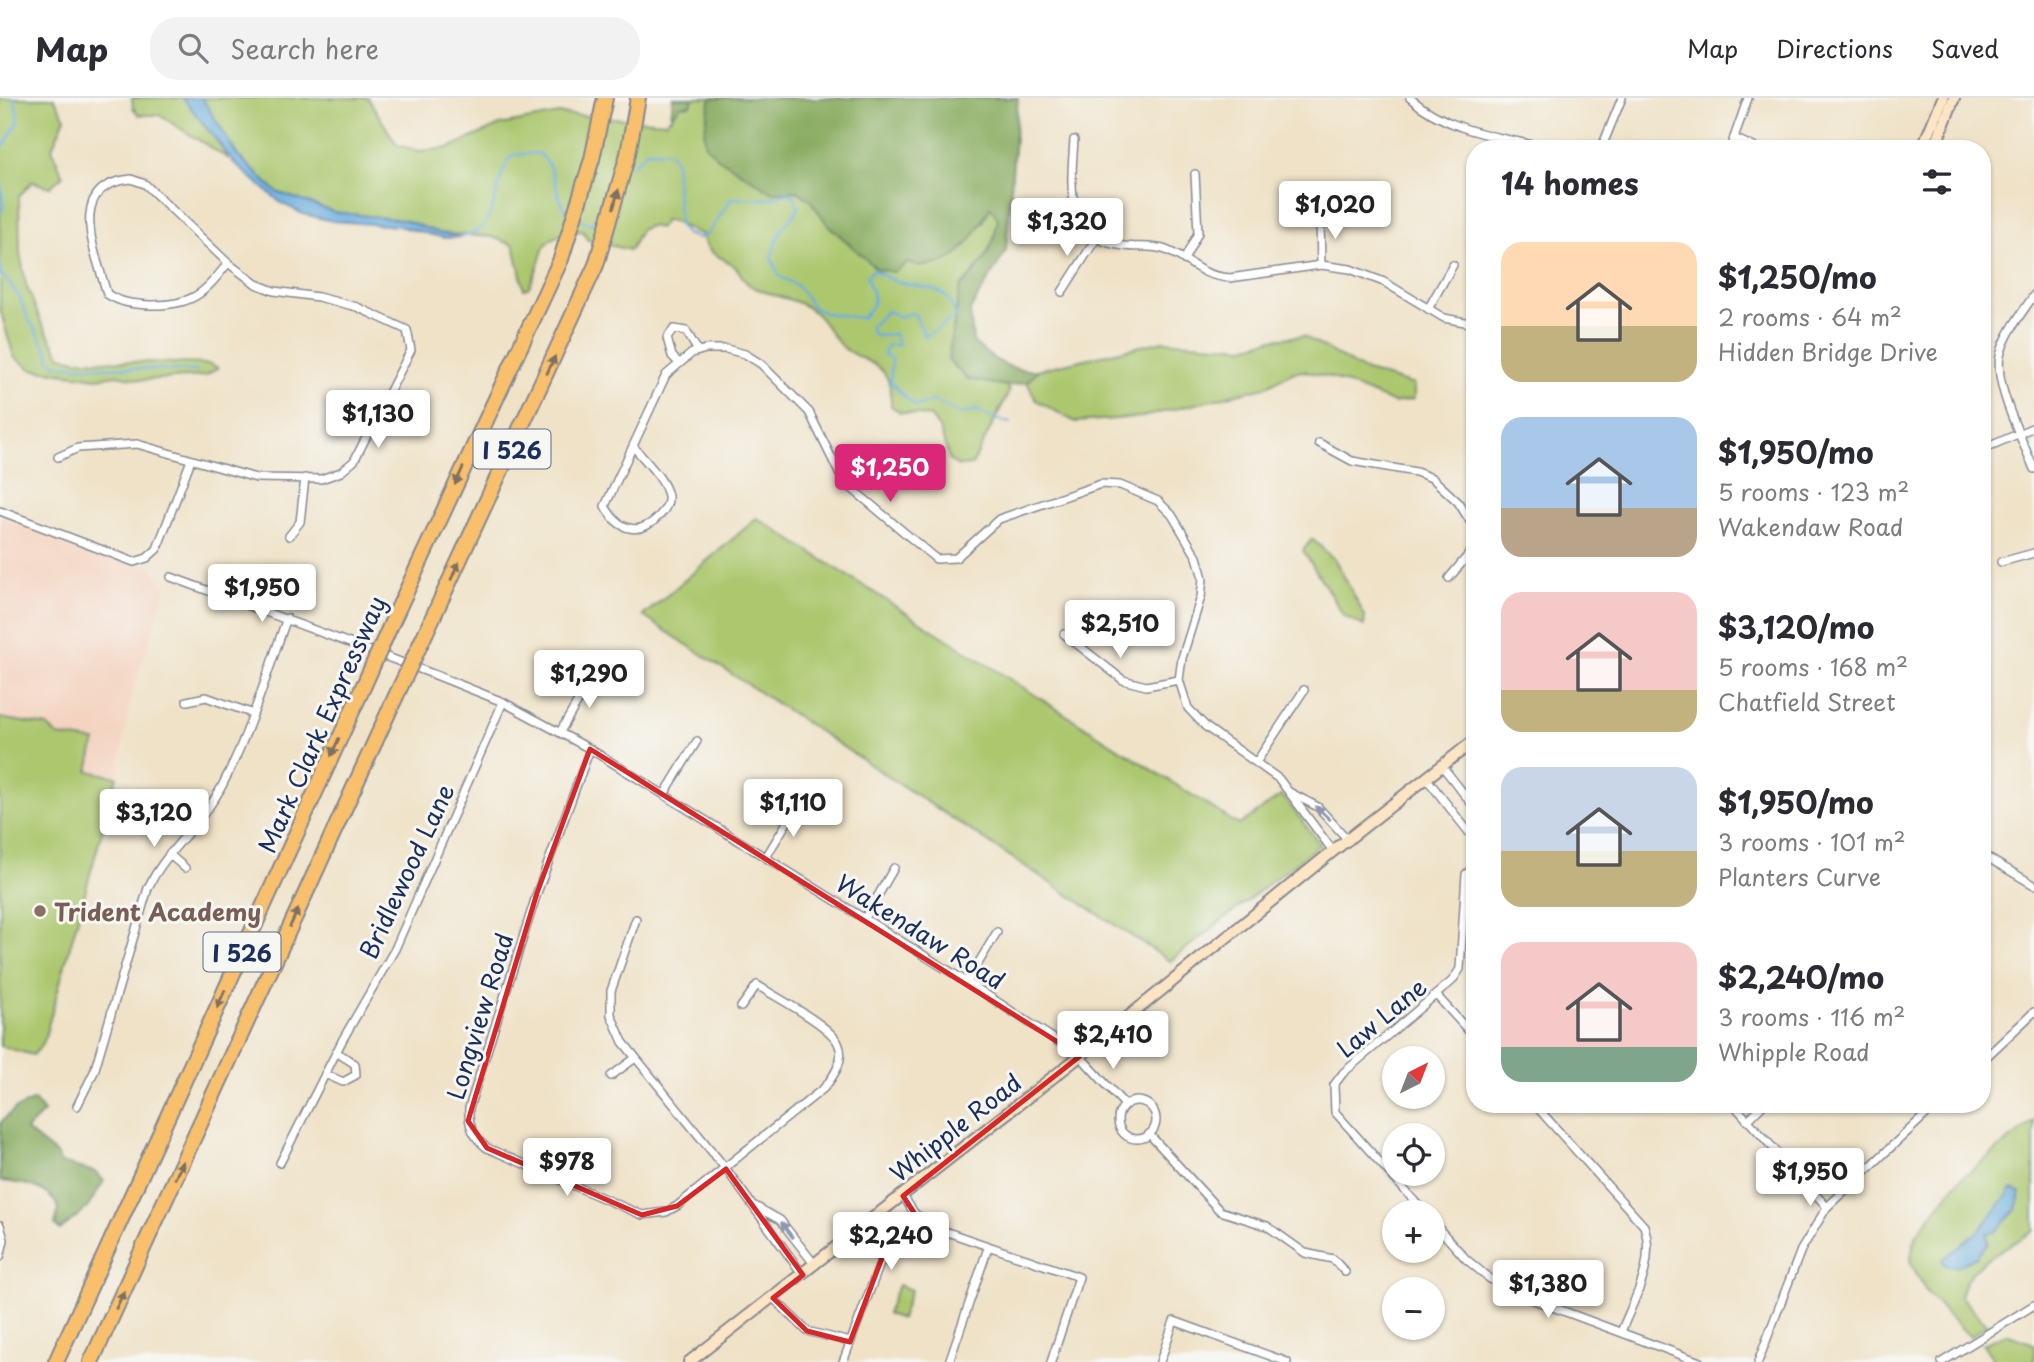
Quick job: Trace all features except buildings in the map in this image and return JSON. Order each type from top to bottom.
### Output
[{"type":"highway","name":"Mark Clark Expressway","points":[[56,1362],[393,620],[561,259],[593,159],[605,98]]},
{"type":"highway","name":"I 526","points":[[91,1362],[596,265],[628,154],[638,98]]},
{"type":"highway","points":[[47,1362],[100,1267]]},
{"type":"main road","points":[[1926,140],[1943,98]]},
{"type":"main road","points":[[1938,140],[1954,98]]},
{"type":"main road","name":"Whipple Road","points":[[689,1362],[1080,1056],[1333,850],[1349,841],[1466,747]]},
{"type":"street","points":[[1410,98],[1439,119],[1465,129],[1512,140]]},
{"type":"street","points":[[1605,140],[1622,98]]},
{"type":"street","points":[[1738,140],[1734,138],[1748,98]]},
{"type":"street","points":[[1074,140],[1073,202],[1084,227],[1096,239],[1121,246],[1165,250],[1202,272],[1230,278],[1321,265],[1368,274],[1444,318],[1466,322]]},
{"type":"street","points":[[1184,260],[1198,233],[1195,174]]},
{"type":"street","points":[[58,457],[78,448],[118,444],[154,447],[256,478],[321,479],[341,472],[363,449],[411,350],[407,330],[357,307],[318,297],[274,291],[256,284],[228,263],[145,184],[131,179],[117,180],[95,194],[90,208],[90,232],[107,294],[120,302],[175,305],[190,301],[228,263]]},
{"type":"street","points":[[1320,218],[1321,265]]},
{"type":"street","points":[[1062,292],[1096,239]]},
{"type":"street","points":[[1428,309],[1453,265]]},
{"type":"street","points":[[2034,295],[2008,336],[2000,356],[2000,376],[2034,469]]},
{"type":"street","points":[[678,362],[672,356],[667,338],[674,329],[686,331],[698,351]]},
{"type":"street","points":[[634,447],[668,496],[667,506],[651,524],[640,530],[619,524],[605,506],[666,375],[678,362],[698,351],[726,349],[745,354],[761,364],[809,412],[843,481],[936,559],[956,558],[999,519],[1101,484],[1120,485],[1157,501],[1172,515],[1197,557],[1203,578],[1201,597],[1182,658],[1179,680],[1188,708],[1197,718],[1257,761],[1291,793],[1333,850]]},
{"type":"street","points":[[1991,446],[2034,428]]},
{"type":"street","points":[[1320,443],[1352,461],[1416,472],[1432,478],[1458,502],[1466,515]]},
{"type":"street","points":[[0,511],[134,562],[147,558],[157,549],[191,460]]},
{"type":"street","points":[[289,537],[300,522],[305,478]]},
{"type":"street","points":[[2001,562],[2034,553]]},
{"type":"street","points":[[1449,578],[1466,558]]},
{"type":"street","name":"Wakendaw Road","points":[[171,577],[287,618],[503,702],[590,749],[865,918],[1080,1056],[1125,1105]]},
{"type":"street","points":[[76,1106],[94,1072],[148,888],[160,863],[197,825],[224,783],[287,618]]},
{"type":"street","points":[[1064,634],[1123,680],[1146,686],[1179,680]]},
{"type":"street","points":[[559,732],[594,674]]},
{"type":"street","points":[[1257,761],[1304,690]]},
{"type":"street","points":[[187,701],[206,697],[251,713]]},
{"type":"street","name":"Bridlewood Lane","points":[[280,1163],[336,1052],[395,949],[503,702]]},
{"type":"street","points":[[665,793],[697,741]]},
{"type":"street","name":"Longview Road","points":[[590,749],[537,893],[469,1108],[468,1121],[477,1140],[486,1148],[642,1215],[666,1212],[726,1169],[824,1088],[835,1075],[840,1060],[838,1044],[827,1030],[757,985],[740,1007]]},
{"type":"street","points":[[1443,766],[1466,796]]},
{"type":"street","points":[[1427,779],[1466,829]]},
{"type":"street","points":[[1291,793],[1318,807],[1349,841]]},
{"type":"street","points":[[766,857],[797,806]]},
{"type":"street","points":[[169,854],[185,868]]},
{"type":"street","points":[[1991,860],[2034,885]]},
{"type":"street","points":[[865,918],[894,869]]},
{"type":"street","name":"Law Lane","points":[[1413,1200],[1335,1112],[1332,1098],[1334,1086],[1343,1073],[1437,996],[1460,969],[1466,874]]},
{"type":"street","points":[[636,919],[611,991],[611,1015],[634,1059],[726,1169],[803,1275]]},
{"type":"street","points":[[967,982],[996,932]]},
{"type":"street","points":[[1437,996],[1466,1028]]},
{"type":"street","points":[[1991,1053],[2034,1013]]},
{"type":"street","points":[[325,1074],[343,1082],[356,1075],[355,1064],[336,1052]]},
{"type":"street","points":[[611,1076],[634,1059]]},
{"type":"street","points":[[1135,1101],[1152,1108],[1156,1119],[1149,1135],[1130,1138],[1121,1129],[1118,1117],[1125,1105],[1135,1101]]},
{"type":"street","points":[[1542,1113],[1644,1226],[1649,1243],[1649,1260],[1622,1332]]},
{"type":"street","points":[[1740,1113],[1827,1208]]},
{"type":"street","points":[[1747,1121],[1755,1113]]},
{"type":"street","points":[[1758,1362],[1801,1250],[1827,1208],[1927,1113]]},
{"type":"street","points":[[1149,1135],[1220,1211],[1267,1226],[1305,1253],[1334,1259],[1345,1272]]},
{"type":"street","points":[[903,1196],[915,1214],[932,1226],[988,1248],[1079,1277],[1051,1362]]},
{"type":"street","points":[[751,1204],[780,1220],[815,1265]]},
{"type":"street","points":[[843,1362],[890,1237],[915,1214]]},
{"type":"street","points":[[0,1225],[4,1240],[0,1257]]},
{"type":"street","points":[[1445,1235],[1466,1259],[1490,1279],[1523,1296],[1700,1362]]},
{"type":"street","points":[[949,1362],[988,1248]]},
{"type":"street","points":[[773,1298],[807,1331],[850,1342]]},
{"type":"street","points":[[1942,1362],[2034,1304]]},
{"type":"street","points":[[1160,1362],[1174,1321],[1283,1361]]},
{"type":"highlighted area","points":[[590,749],[1080,1056],[903,1196],[915,1214],[890,1237],[850,1342],[807,1331],[773,1298],[803,1275],[726,1169],[677,1206],[642,1215],[487,1148],[468,1121],[537,893]]},
{"type":"shaded area","name":"Trident Academy","points":[[0,517],[119,560],[136,565],[149,564],[167,586],[131,696],[117,777],[43,1044],[33,1055],[0,1046]]},
{"type":"green space","points":[[0,98],[54,98],[65,118],[52,148],[63,176],[50,187],[32,182],[19,196],[20,253],[26,285],[41,322],[61,356],[76,360],[209,364],[218,368],[205,376],[142,380],[117,375],[97,378],[31,369],[14,357],[0,309]]},
{"type":"green space","points":[[132,98],[183,98],[218,141],[227,158],[159,115],[139,115],[133,108]]},
{"type":"green space","points":[[202,98],[368,98],[397,145],[419,151],[449,148],[500,125],[559,114],[666,122],[680,106],[691,105],[693,98],[711,98],[704,134],[772,192],[798,191],[810,200],[828,225],[903,267],[907,263],[915,265],[984,221],[990,206],[998,218],[994,239],[984,260],[960,288],[948,360],[967,379],[1007,386],[1009,392],[972,465],[959,466],[950,461],[940,430],[931,417],[900,412],[891,406],[888,381],[879,368],[840,345],[808,307],[748,284],[734,266],[711,252],[701,234],[665,220],[660,228],[650,226],[641,229],[630,250],[588,240],[583,231],[566,233],[548,242],[535,275],[528,288],[524,289],[514,245],[492,237],[439,233],[404,220],[334,212],[277,192],[238,156]]},
{"type":"green space","points":[[673,98],[693,98],[691,105],[680,106],[671,117]]},
{"type":"green space","points":[[711,98],[1018,98],[1006,251],[970,310],[973,342],[1010,367],[1038,370],[1027,382],[1007,386],[967,379],[948,360],[960,288],[984,260],[994,239],[998,218],[990,207],[968,243],[949,260],[923,266],[907,263],[894,272],[877,269],[828,225],[810,200],[798,191],[772,192],[718,158],[706,146],[704,134]]},
{"type":"green space","points":[[1304,336],[1363,370],[1414,385],[1414,399],[1394,403],[1333,378],[1305,371],[1294,372],[1265,387],[1142,417],[1075,422],[1036,400],[1027,382],[1038,370],[1163,341],[1245,347],[1272,339]]},
{"type":"green space","points":[[757,518],[1239,825],[1282,795],[1320,844],[1170,961],[643,616]]},
{"type":"green space","points":[[1312,539],[1335,560],[1365,616],[1364,626],[1344,616],[1303,550]]},
{"type":"green space","points":[[0,718],[47,726],[58,736],[95,741],[88,771],[117,777],[43,1044],[33,1055],[0,1046]]},
{"type":"green space","points":[[34,1100],[44,1112],[26,1130],[56,1154],[61,1163],[95,1172],[104,1181],[87,1208],[60,1230],[55,1225],[59,1208],[42,1190],[0,1181],[1,1122],[15,1109]]},
{"type":"green space","points":[[2034,1121],[2034,1231],[1979,1265],[1964,1284],[1960,1296],[1987,1325],[1970,1337],[1927,1293],[1910,1261],[1916,1235],[1959,1180]]},
{"type":"green space","points":[[898,1285],[911,1290],[901,1319],[887,1314]]},
{"type":"green space","points":[[2006,1334],[2034,1344],[2034,1362],[1995,1362],[1983,1344]]},
{"type":"water","points":[[183,98],[202,98],[238,156],[277,192],[334,212],[404,220],[439,233],[464,237],[444,238],[398,226],[332,221],[303,214],[281,203],[235,164]]},
{"type":"water","points":[[2012,1189],[2021,1192],[2016,1210],[1995,1232],[1987,1233],[1988,1243],[1976,1257],[1957,1267],[1944,1264],[1942,1260],[1980,1230]]},
{"type":"waterway","points":[[0,151],[19,121],[14,98]]},
{"type":"waterway","points":[[631,167],[647,151],[669,152],[675,159],[679,225],[686,234],[698,238],[708,234],[732,198],[767,199],[787,193],[795,196],[798,209],[780,232],[771,257],[779,276],[797,286],[814,308],[825,313],[862,318],[874,301],[867,277],[873,270],[896,281],[942,293],[952,306],[955,317],[925,337],[915,314],[900,317],[887,311],[871,326],[871,332],[876,336],[894,334],[899,345],[887,345],[884,355],[892,359],[890,382],[915,406],[934,401],[960,414],[977,410],[989,417],[1010,423]]},
{"type":"waterway","points":[[461,237],[474,233],[484,225],[494,204],[505,166],[512,155],[538,153],[545,159],[560,199],[570,213]]},
{"type":"waterway","points":[[0,176],[4,207],[0,213]]},
{"type":"waterway","points":[[578,219],[592,224],[607,201]]},
{"type":"waterway","points":[[0,261],[1,273],[19,296],[28,318],[49,352],[49,359],[56,365],[197,371]]},
{"type":"place","name":"Trident Academy","points":[[40,911]]}]
